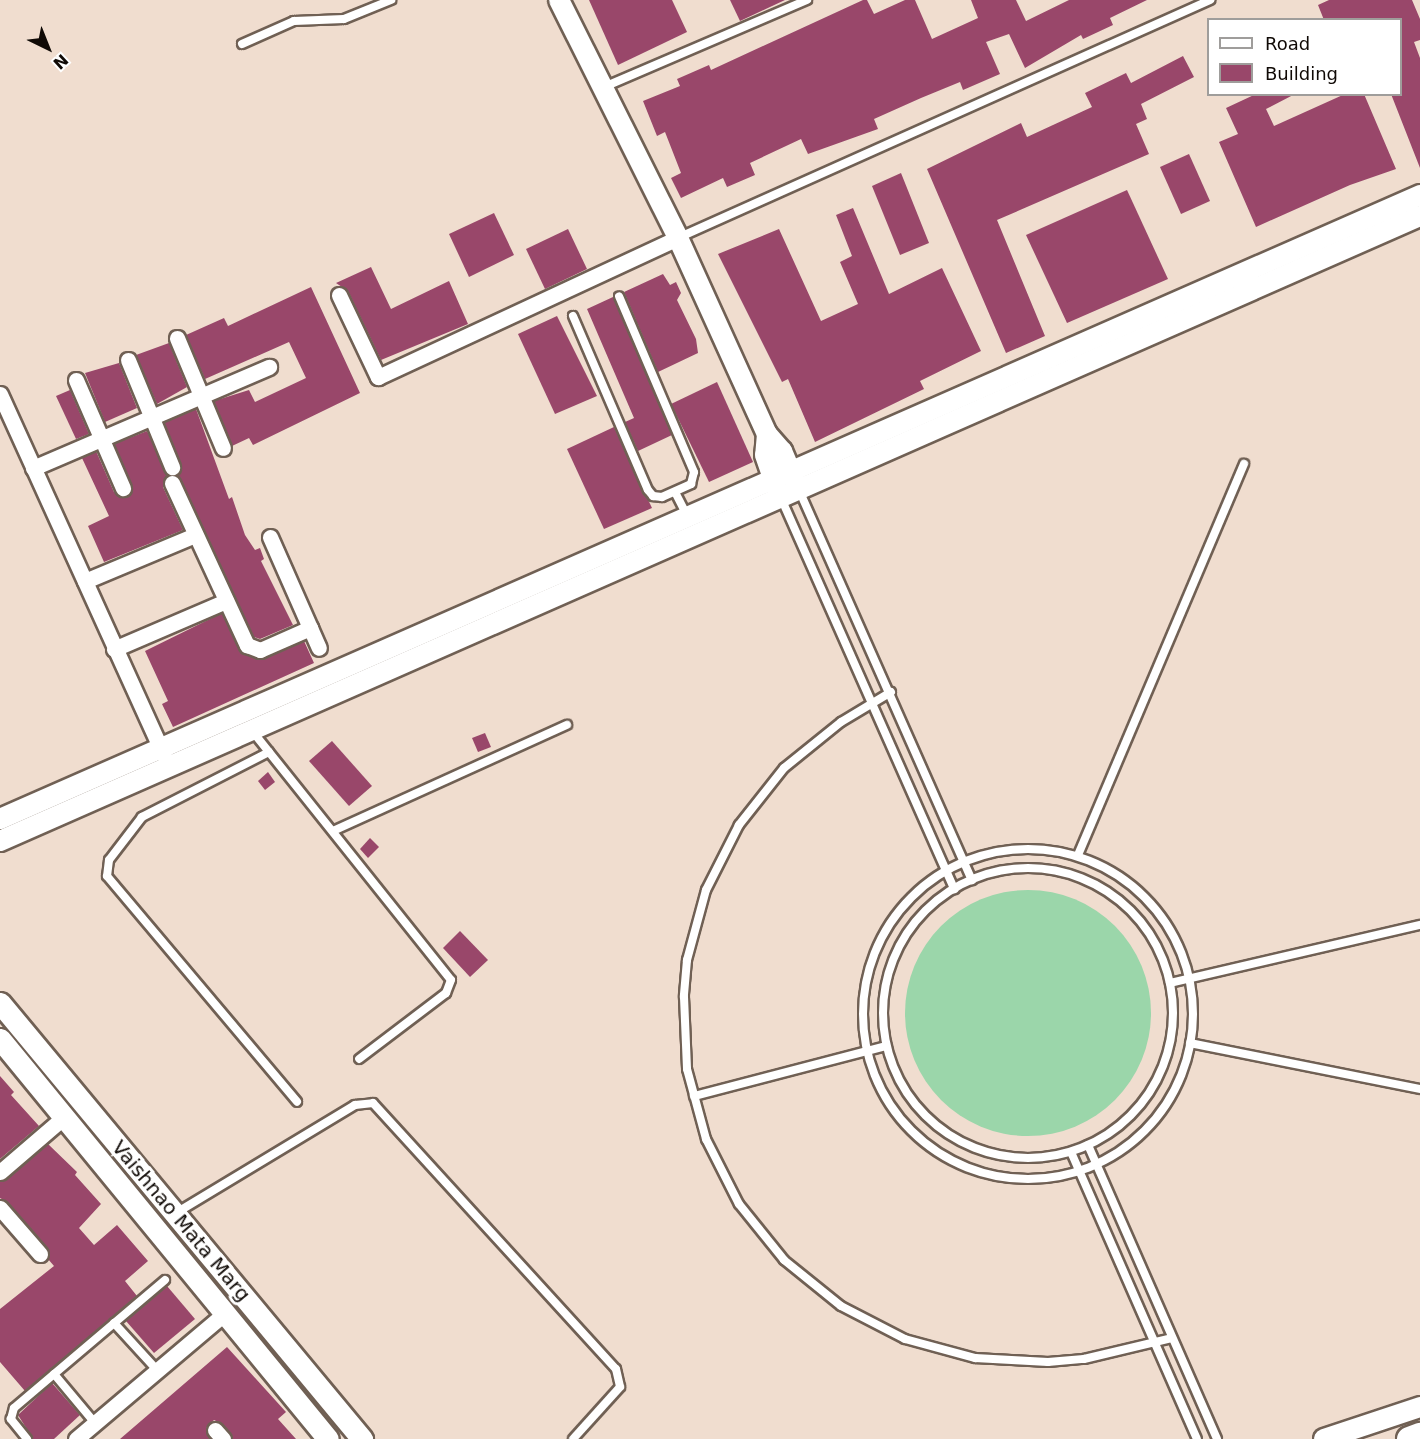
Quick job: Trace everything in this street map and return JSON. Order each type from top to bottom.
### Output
[{"type":"main road","name":"Vaishnao Mata Marg","points":[[0,1003],[362,1439]]},
{"type":"main road","name":"Vaishnao Mata Marg","points":[[0,1039],[328,1439]]},
{"type":"main road","points":[[1409,1439],[1420,1435]]},
{"type":"street","points":[[559,0],[678,238],[767,434],[782,451],[798,488]]},
{"type":"street","points":[[0,819],[1420,195]]},
{"type":"street","points":[[0,841],[1420,216]]},
{"type":"street","points":[[339,294],[378,377],[678,238]]},
{"type":"street","points":[[177,338],[223,448]]},
{"type":"street","points":[[128,360],[172,467]]},
{"type":"street","points":[[33,468],[269,367]]},
{"type":"street","points":[[76,380],[123,488]]},
{"type":"street","points":[[0,394],[169,767]]},
{"type":"street","points":[[767,434],[765,455],[780,496]]},
{"type":"street","points":[[172,483],[247,645],[253,650],[310,628]]},
{"type":"street","points":[[85,581],[195,535]]},
{"type":"street","points":[[270,537],[319,648]]},
{"type":"street","points":[[114,649],[226,601]]},
{"type":"street","points":[[0,1172],[64,1117]]},
{"type":"street","points":[[0,1208],[40,1254]]},
{"type":"street","points":[[76,1439],[224,1314]]},
{"type":"street","points":[[1324,1439],[1420,1407]]},
{"type":"lane","points":[[242,44],[294,21],[344,19],[391,0]]},
{"type":"lane","points":[[601,88],[807,0]]},
{"type":"lane","points":[[1181,0],[1186,10]]},
{"type":"lane","points":[[678,238],[1210,0]]},
{"type":"lane","points":[[573,316],[648,490],[653,496],[662,497],[675,492],[691,484],[694,472],[619,296]]},
{"type":"lane","points":[[1078,855],[1244,464]]},
{"type":"lane","points":[[798,488],[891,692],[972,880]]},
{"type":"lane","points":[[675,492],[687,516]]},
{"type":"lane","points":[[780,496],[954,889]]},
{"type":"lane","points":[[891,692],[840,722],[784,768],[755,803],[721,857],[695,925],[686,969],[684,1033],[694,1096],[721,1172],[760,1233],[811,1284],[872,1324],[940,1350],[1011,1362],[1084,1359],[1172,1338]]},
{"type":"lane","points":[[333,831],[567,725]]},
{"type":"lane","points":[[252,730],[452,980],[446,993],[360,1059]]},
{"type":"lane","points":[[269,752],[142,817],[109,860],[107,876],[297,1102]]},
{"type":"lane","points":[[1025,849],[1078,855],[1105,866],[1153,902],[1181,949],[1190,978],[1194,1005],[1190,1044],[1175,1089],[1160,1113],[1140,1135],[1096,1165],[1078,1172],[1035,1179],[1006,1178],[982,1173],[952,1160],[927,1145],[900,1118],[875,1077],[867,1050],[864,992],[882,938],[917,892],[964,861],[997,851],[1025,849]]},
{"type":"lane","points":[[1022,868],[1072,874],[1096,884],[1136,914],[1151,935],[1170,983],[1173,1032],[1157,1080],[1126,1120],[1088,1146],[1035,1159],[1009,1158],[961,1143],[940,1129],[916,1106],[894,1070],[886,1046],[884,995],[899,947],[930,907],[954,889],[972,880],[1022,868]]},
{"type":"lane","points":[[1170,983],[1420,926]]},
{"type":"lane","points":[[1190,1044],[1420,1089]]},
{"type":"lane","points":[[694,1096],[886,1046]]},
{"type":"lane","points":[[174,1214],[356,1105],[373,1102],[616,1369],[620,1387],[573,1439]]},
{"type":"lane","points":[[1088,1146],[1217,1439]]},
{"type":"lane","points":[[1071,1152],[1197,1439]]},
{"type":"lane","points":[[27,1439],[10,1416],[14,1408],[165,1280]]},
{"type":"lane","points":[[114,1323],[157,1371]]},
{"type":"lane","points":[[54,1374],[95,1423]]},
{"type":"green space","points":[[1028,890],[1052,892],[1075,899],[1086,904],[1115,926],[1137,955],[1142,966],[1149,989],[1151,1013],[1149,1037],[1142,1060],[1137,1071],[1115,1100],[1086,1122],[1075,1127],[1052,1134],[1028,1136],[1004,1134],[981,1127],[970,1122],[941,1100],[919,1071],[914,1060],[907,1037],[905,1013],[907,989],[914,966],[919,955],[941,926],[970,904],[981,899],[1004,892]]},
{"type":"building","points":[[589,0],[672,0],[687,32],[618,65]]},
{"type":"building","points":[[730,0],[785,0],[740,21]]},
{"type":"building","points":[[867,0],[874,14],[905,0],[915,0],[932,39],[978,18],[971,0],[1016,0],[1026,21],[1069,0],[1147,0],[1110,18],[1113,25],[1083,39],[1081,35],[1025,68],[1009,34],[986,42],[1000,74],[963,90],[960,82],[921,98],[874,119],[878,129],[808,154],[801,139],[750,163],[755,175],[727,187],[723,178],[681,198],[671,178],[681,173],[665,132],[657,136],[643,101],[680,86],[677,79],[709,65],[711,70]]},
{"type":"building","points":[[1329,0],[1412,0],[1420,19],[1420,40],[1414,42],[1420,58],[1420,168],[1392,96],[1402,96],[1402,18],[1323,18],[1318,5]]},
{"type":"building","points":[[1183,56],[1194,77],[1141,104],[1147,119],[1136,124],[1149,154],[997,220],[1045,336],[1006,353],[927,169],[1021,123],[1027,137],[1092,107],[1085,93],[1126,73],[1131,83]]},
{"type":"building","points":[[1252,96],[1291,96],[1266,109],[1274,126],[1341,96],[1365,96],[1396,169],[1350,185],[1256,227],[1219,142],[1238,134],[1226,108]]},
{"type":"building","points":[[1189,154],[1210,201],[1181,214],[1160,167]]},
{"type":"building","points":[[901,173],[929,243],[900,255],[872,186]]},
{"type":"building","points":[[1127,190],[1168,279],[1067,323],[1026,235]]},
{"type":"building","points":[[853,208],[889,294],[942,268],[981,351],[920,381],[924,389],[815,442],[788,379],[782,382],[718,254],[779,229],[821,321],[858,304],[840,262],[852,256],[836,215]]},
{"type":"building","points":[[494,213],[514,255],[469,277],[449,234]]},
{"type":"building","points":[[568,229],[587,269],[545,289],[526,249]]},
{"type":"building","points":[[371,267],[391,309],[449,281],[468,324],[381,360],[348,291],[336,283]]},
{"type":"building","points":[[663,274],[670,285],[676,282],[681,293],[677,300],[696,339],[698,353],[658,372],[624,292]]},
{"type":"building","points":[[311,287],[360,393],[253,445],[249,438],[232,446],[214,401],[249,390],[255,402],[306,378],[289,342],[205,379],[186,335],[224,318],[228,326]]},
{"type":"building","points":[[613,297],[672,435],[638,451],[625,422],[634,418],[587,309]]},
{"type":"building","points":[[557,316],[597,396],[555,414],[518,334]]},
{"type":"building","points":[[169,343],[187,387],[157,404],[136,355]]},
{"type":"building","points":[[119,363],[137,408],[105,422],[85,373]]},
{"type":"building","points":[[717,382],[753,462],[709,482],[671,404]]},
{"type":"building","points":[[70,390],[89,434],[76,439],[56,396]]},
{"type":"building","points":[[196,409],[229,499],[232,497],[245,535],[255,550],[260,548],[264,559],[261,561],[293,625],[260,639],[254,637],[177,475],[181,464],[164,422]]},
{"type":"building","points":[[614,427],[652,508],[604,529],[567,449]]},
{"type":"building","points":[[147,431],[167,475],[163,487],[183,530],[104,562],[88,526],[109,516],[82,458],[96,451],[114,492],[126,497],[132,485],[114,444]]},
{"type":"building","points":[[222,613],[243,654],[263,659],[304,641],[314,663],[173,727],[162,704],[168,701],[145,651]]},
{"type":"building","points":[[485,733],[491,747],[478,752],[472,738]]},
{"type":"building","points":[[332,741],[372,786],[349,806],[309,761]]},
{"type":"building","points":[[268,772],[275,782],[265,790],[258,781]]},
{"type":"building","points":[[370,838],[379,847],[368,858],[360,849]]},
{"type":"building","points":[[460,931],[488,960],[470,977],[443,948]]},
{"type":"building","points":[[0,1076],[14,1092],[11,1095],[39,1126],[0,1159]]},
{"type":"building","points":[[48,1144],[77,1172],[75,1175],[101,1204],[79,1228],[94,1245],[117,1225],[148,1261],[125,1281],[137,1296],[25,1391],[0,1362],[0,1309],[54,1266],[48,1259],[47,1248],[7,1202],[0,1198],[0,1182]]},
{"type":"building","points":[[167,1286],[195,1319],[154,1353],[126,1321]]},
{"type":"building","points":[[227,1347],[286,1412],[278,1419],[296,1439],[233,1439],[222,1424],[214,1420],[206,1428],[210,1439],[120,1439]]},
{"type":"building","points":[[52,1383],[80,1415],[54,1439],[33,1439],[18,1415]]}]
